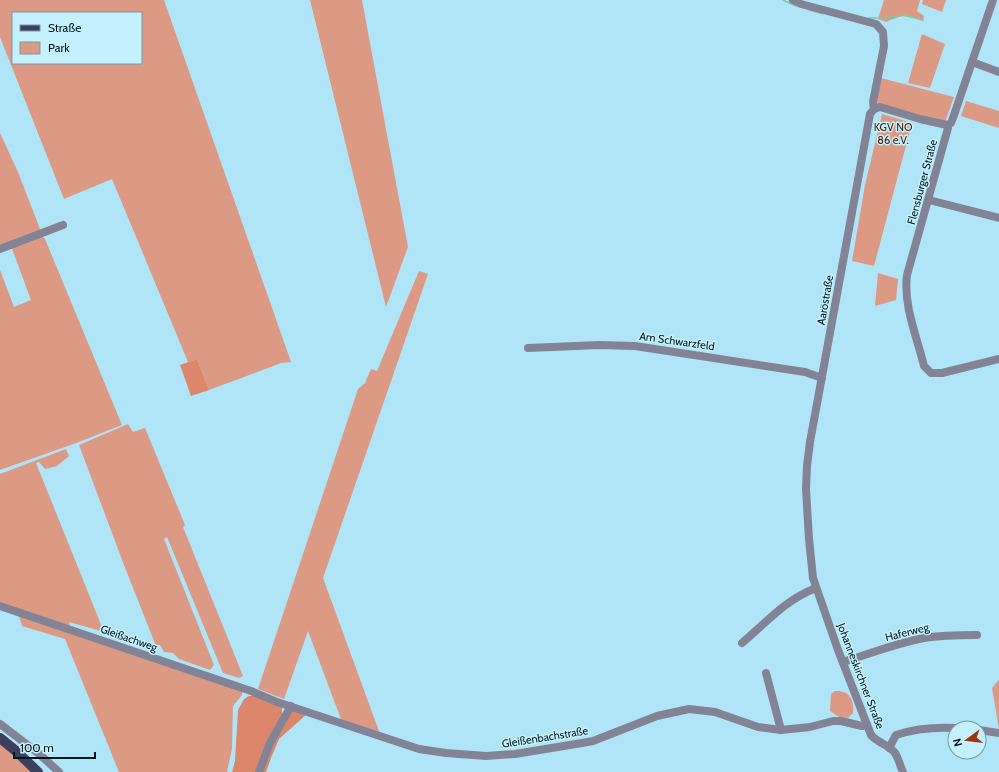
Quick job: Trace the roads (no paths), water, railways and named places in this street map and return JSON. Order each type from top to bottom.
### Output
[{"type":"main road","points":[[0,738],[38,772]]},
{"type":"street","name":"Aaröstraße","points":[[793,0],[801,4],[876,24],[882,29],[884,35],[884,46],[873,102],[874,109],[870,114],[858,174],[810,442],[806,476],[813,578]]},
{"type":"street","name":"Flensburger Straße","points":[[993,0],[953,118],[947,125],[948,128],[938,160],[929,200],[906,282],[908,304],[924,366],[931,373],[942,373],[999,359]]},
{"type":"street","points":[[972,62],[999,72]]},
{"type":"street","points":[[874,109],[880,107],[947,125]]},
{"type":"street","points":[[929,200],[999,218]]},
{"type":"street","points":[[0,249],[63,225]]},
{"type":"street","name":"Am Schwarzfeld","points":[[528,348],[599,345],[635,346],[695,354],[754,365],[804,372],[822,378]]},
{"type":"street","name":"Johanneskirchner Straße","points":[[813,578],[843,662],[868,725],[874,738],[894,752],[898,758],[902,772]]},
{"type":"street","points":[[742,643],[789,601],[802,593],[816,588]]},
{"type":"street","name":"Gleißachweg","points":[[0,606],[251,691]]},
{"type":"street","name":"Haferweg","points":[[843,662],[914,640],[949,635],[977,634]]},
{"type":"street","points":[[766,673],[781,730]]},
{"type":"street","name":"Gleißenbachstraße","points":[[251,691],[419,749],[486,756],[515,754],[593,741],[657,716],[690,709],[715,712],[758,727],[781,730],[810,727],[833,721],[841,721],[862,726],[868,725]]},
{"type":"street","points":[[259,772],[270,743],[291,706]]},
{"type":"street","points":[[0,724],[38,753],[59,772]]},
{"type":"street","points":[[889,748],[896,735],[901,733],[918,730],[947,728]]},
{"type":"street","points":[[987,731],[999,733]]},
{"type":"waterway","points":[[783,0],[796,6]]},
{"type":"waterway","points":[[809,10],[823,14]]},
{"type":"waterway","points":[[881,18],[903,15],[923,20]]},
{"type":"waterway","points":[[868,18],[878,18]]},
{"type":"park label","name":"KGV NO 86 e.V.","points":[[893,133]]}]
